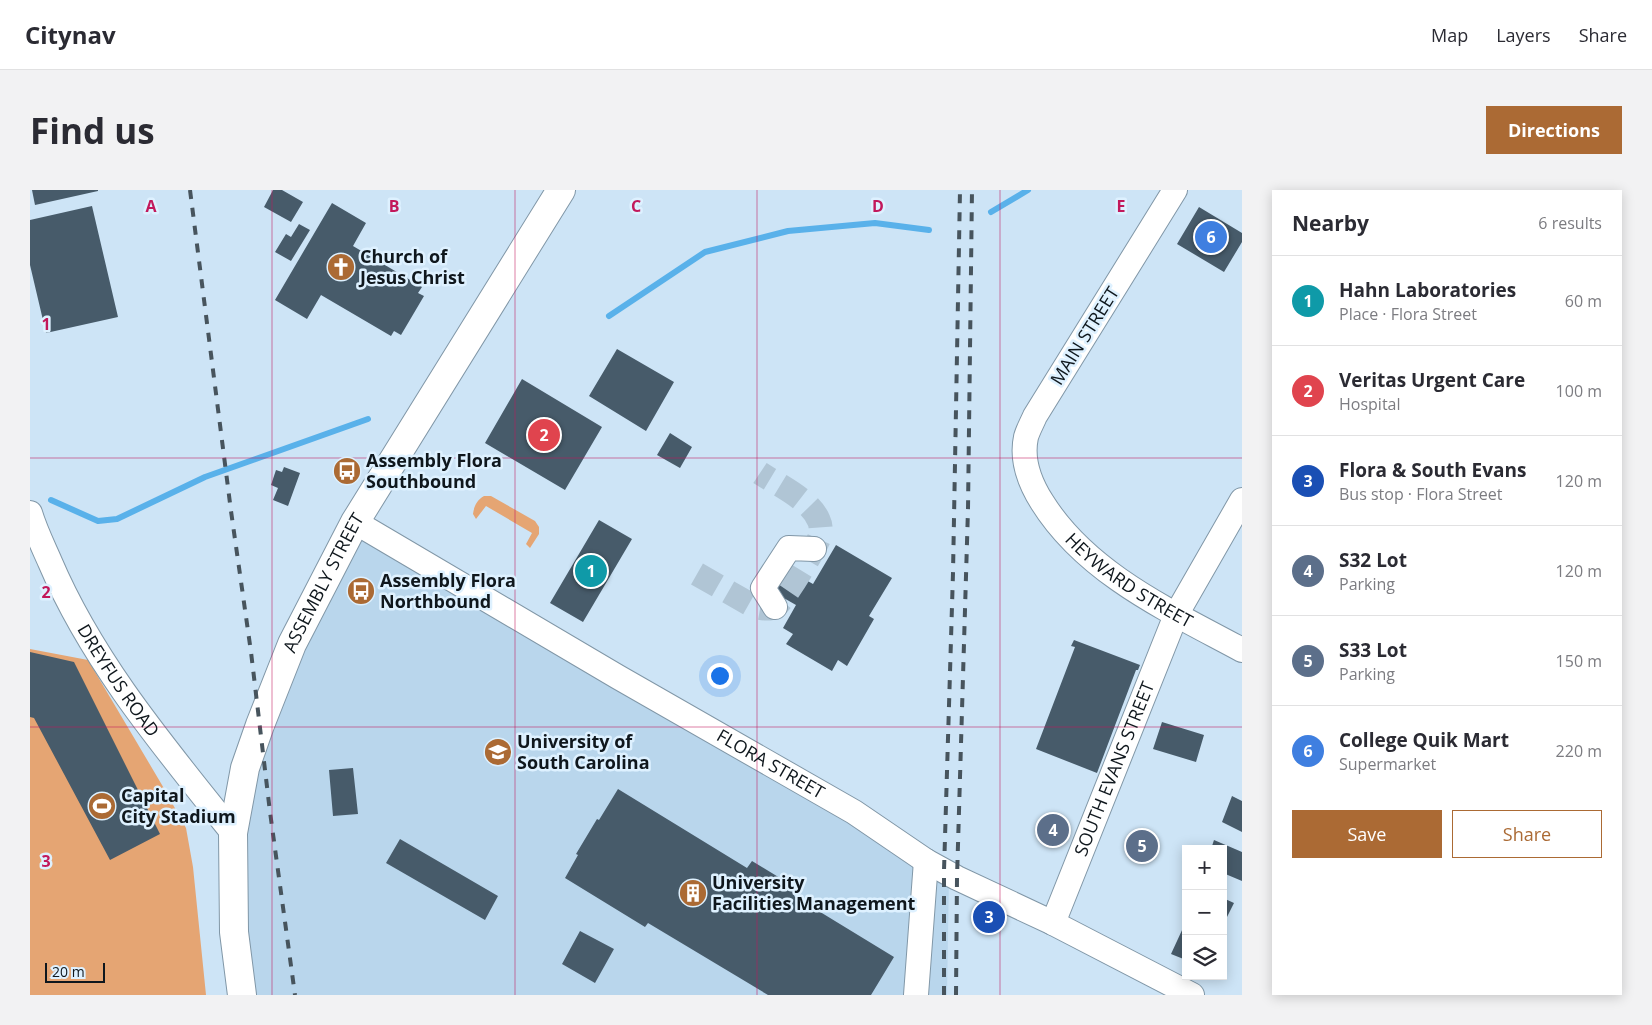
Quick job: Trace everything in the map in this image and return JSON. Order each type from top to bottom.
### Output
[{"type":"main road","name":"ASSEMBLY STREET","points":[[242,995],[234,932],[232,833],[245,768],[292,644],[355,522],[561,190]]},
{"type":"street","name":"MAIN STREET","points":[[1035,491],[1028,473],[1025,455],[1026,437],[1035,416],[1175,190]]},
{"type":"street","name":"HEYWARD STREET","points":[[1035,491],[1062,530],[1088,556],[1126,585],[1176,615],[1242,650]]},
{"type":"street","name":"SOUTH EVANS STREET","points":[[1053,923],[1176,615],[1242,500]]},
{"type":"street","name":"DREYFUS ROAD","points":[[30,513],[57,580],[87,638],[130,702],[232,833]]},
{"type":"street","name":"FLORA STREET","points":[[355,522],[618,678],[854,812],[926,861],[957,878],[1053,923],[1192,995]]},
{"type":"street","points":[[774,607],[763,588],[789,548],[814,549]]},
{"type":"street","points":[[916,995],[926,861]]},
{"type":"shaded area","points":[[484,496],[491,496],[535,521],[539,527],[539,534],[530,548],[526,544],[532,533],[486,506],[476,519],[473,514],[474,508]]},
{"type":"shaded area","name":"University of South Carolina","points":[[362,523],[949,875],[947,995],[237,995],[229,900],[269,699]]},
{"type":"shaded area","name":"Capital City Stadium","points":[[30,649],[88,660],[186,828],[193,867],[206,995],[30,995]]},
{"type":"building","points":[[32,190],[98,190],[98,191],[35,205]]},
{"type":"building","points":[[273,190],[282,190],[303,202],[291,222],[264,207]]},
{"type":"building","name":"Church of Jesus Christ","points":[[332,203],[366,223],[353,246],[422,287],[418,293],[424,296],[401,335],[394,331],[391,336],[321,295],[307,319],[275,300]]},
{"type":"building","points":[[92,206],[118,317],[46,333],[30,265],[30,220]]},
{"type":"building","points":[[1199,207],[1242,233],[1242,242],[1224,272],[1177,244]]},
{"type":"building","points":[[299,224],[310,230],[291,261],[275,252],[286,234],[291,237]]},
{"type":"building","points":[[617,349],[674,382],[646,431],[589,396]]},
{"type":"building","points":[[522,379],[602,427],[565,490],[485,443]]},
{"type":"building","points":[[670,433],[692,447],[680,468],[657,455]]},
{"type":"building","points":[[284,467],[300,473],[288,506],[273,500],[278,488],[271,485],[276,470],[282,472]]},
{"type":"building","points":[[599,520],[632,539],[583,622],[550,603]]},
{"type":"building","points":[[836,545],[892,578],[869,616],[874,619],[847,666],[838,660],[832,671],[786,644],[793,634],[783,628],[796,605],[768,589],[781,566],[813,584]]},
{"type":"building","points":[[1074,640],[1140,665],[1138,670],[1136,670],[1097,773],[1036,749],[1075,647],[1071,646]]},
{"type":"building","points":[[30,652],[74,662],[160,834],[110,860],[34,718],[30,717]]},
{"type":"building","points":[[1162,722],[1204,735],[1196,762],[1153,749]]},
{"type":"building","points":[[353,768],[358,814],[333,816],[329,770]]},
{"type":"building","name":"University Facilities Management","points":[[618,789],[747,868],[752,861],[798,889],[794,896],[894,957],[871,995],[768,995],[648,923],[645,927],[565,878],[578,855],[576,854]]},
{"type":"building","points":[[1232,796],[1242,801],[1242,832],[1222,822]]},
{"type":"building","points":[[400,839],[498,896],[485,920],[386,863]]},
{"type":"building","points":[[1214,840],[1226,845],[1212,845]]},
{"type":"building","points":[[1227,846],[1242,852],[1242,881],[1227,875]]},
{"type":"building","points":[[1227,900],[1234,903],[1227,917]]},
{"type":"building","points":[[1182,930],[1182,958],[1171,954]]},
{"type":"building","points":[[580,931],[614,949],[595,983],[562,964]]},
{"type":"waterway","points":[[991,212],[1028,190]]},
{"type":"waterway","points":[[609,316],[705,252],[788,231],[875,223],[929,230]]},
{"type":"waterway","points":[[51,500],[98,521],[117,519],[205,477],[368,419]]},
{"type":"tunnel","points":[[697,574],[753,606],[767,609],[773,608],[779,603],[799,574],[820,536],[820,523],[815,513],[802,500],[760,473]]},
{"type":"railway","points":[[190,190],[295,995]]},
{"type":"railway","points":[[944,995],[944,871],[953,573],[960,190]]},
{"type":"railway","points":[[956,995],[957,878],[968,509],[972,190]]},
{"type":"place","name":"College Quik Mart","points":[[1211,237]]},
{"type":"place","name":"Church of Jesus Christ","points":[[341,267]]},
{"type":"place","name":"Veritas Urgent Care","points":[[544,435]]},
{"type":"place","name":"Assembly Flora Southbound","points":[[347,471]]},
{"type":"place","name":"Hahn Laboratories","points":[[591,571]]},
{"type":"place","name":"Assembly Flora Northbound","points":[[361,591]]},
{"type":"place","name":"University of South Carolina","points":[[498,752]]},
{"type":"place","name":"Capital City Stadium","points":[[102,806]]},
{"type":"place","name":"S32 Lot","points":[[1053,830]]},
{"type":"place","name":"S33 Lot","points":[[1142,846]]},
{"type":"place","name":"University Facilities Management","points":[[693,893]]},
{"type":"place","name":"Flora & South Evans","points":[[989,917]]}]
